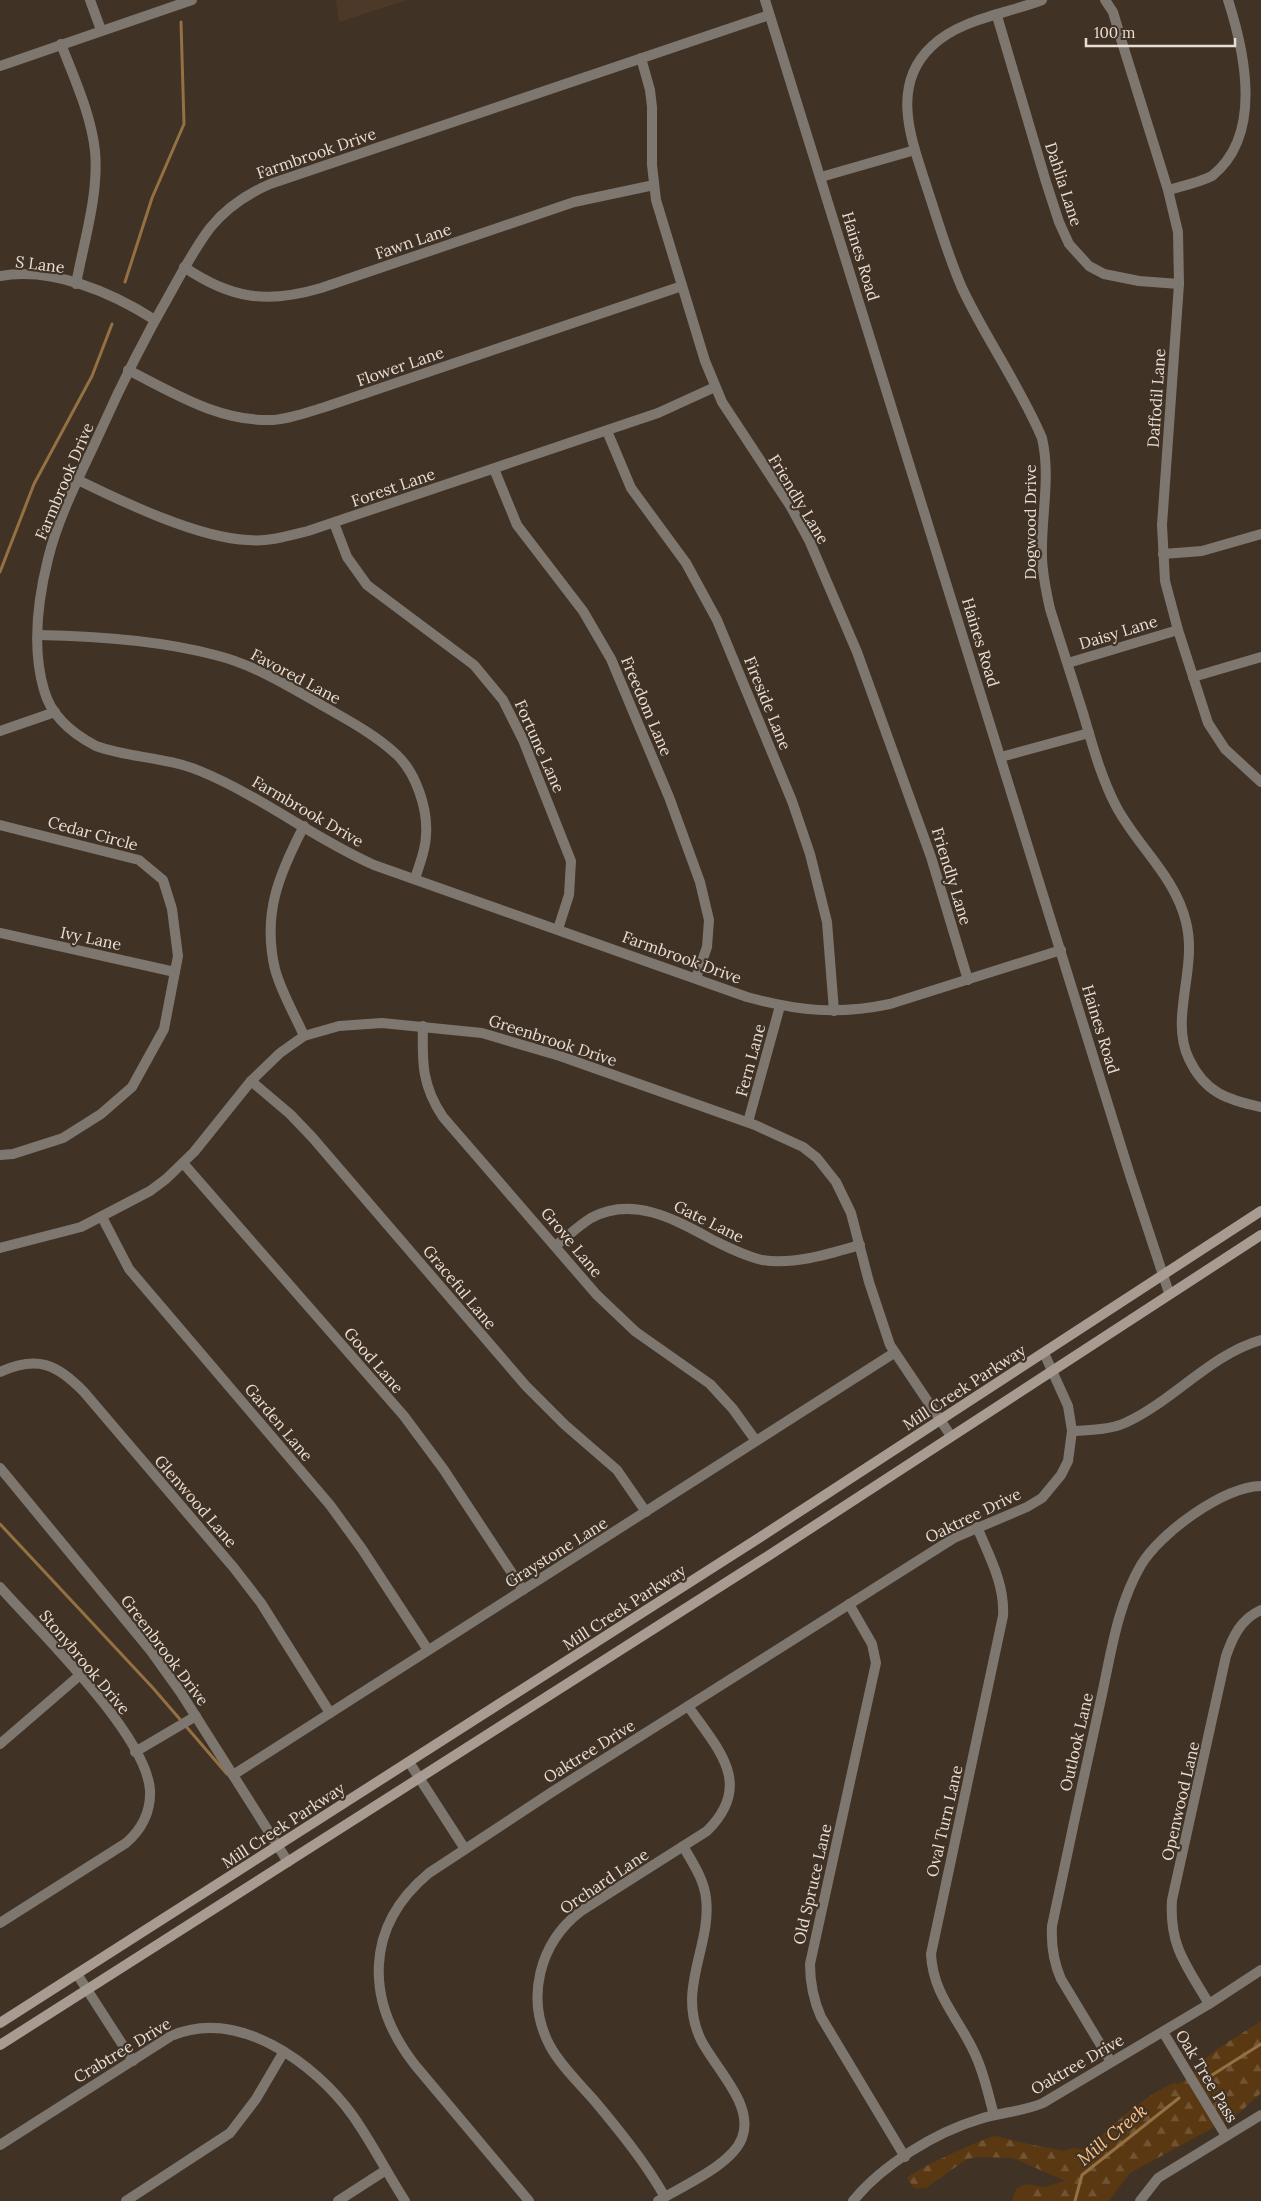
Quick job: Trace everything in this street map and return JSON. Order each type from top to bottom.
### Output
[{"type":"main road","name":"Mill Creek Parkway","points":[[0,2023],[409,1762],[1261,1211]]},
{"type":"main road","name":"Mill Creek Parkway","points":[[0,2045],[419,1779],[1261,1235]]},
{"type":"street","points":[[90,0],[101,30]]},
{"type":"street","points":[[0,66],[192,0]]},
{"type":"street","name":"Haines Road","points":[[765,0],[1129,1172],[1169,1293]]},
{"type":"street","name":"Dogwood Drive","points":[[1042,0],[953,31],[931,47],[913,72],[907,96],[907,117],[915,150],[963,290],[1042,438],[1046,464],[1042,555],[1043,580],[1088,733],[1115,805],[1126,824],[1175,891],[1186,921],[1191,954],[1182,1031],[1189,1059],[1196,1072],[1215,1093],[1233,1101],[1261,1107]]},
{"type":"street","name":"Daffodil Lane","points":[[1105,0],[1113,12],[1168,190],[1178,232],[1179,284],[1164,505],[1163,554],[1165,581],[1178,630],[1208,723],[1214,734],[1231,755],[1261,782]]},
{"type":"street","points":[[1168,190],[1198,181],[1228,165],[1243,148],[1255,112],[1253,80],[1228,0]]},
{"type":"street","name":"Farmbrook Drive","points":[[769,14],[316,167],[254,190],[224,212],[201,241],[184,267],[128,370],[78,480],[48,559],[41,600],[38,656],[48,702],[69,729],[96,746],[197,770],[245,793],[358,858],[747,997],[780,1006],[834,1011],[890,1004],[1061,950]]},
{"type":"street","name":"Dahlia Lane","points":[[997,16],[1048,190],[1069,244],[1088,266],[1104,274],[1121,279],[1179,284]]},
{"type":"street","points":[[61,44],[88,120],[94,150],[94,184],[76,284]]},
{"type":"street","name":"Friendly Lane","points":[[641,58],[650,90],[654,185],[660,214],[715,387],[734,422],[791,507],[809,540],[824,574],[857,652],[895,751],[931,857],[968,980]]},
{"type":"street","points":[[821,177],[915,150]]},
{"type":"street","name":"Fawn Lane","points":[[184,267],[225,290],[256,298],[284,297],[321,288],[574,202],[654,185]]},
{"type":"street","name":"S Lane","points":[[0,276],[38,275],[76,284],[117,298],[155,320]]},
{"type":"street","name":"Flower Lane","points":[[128,370],[221,414],[251,420],[287,418],[325,407],[682,286]]},
{"type":"street","name":"Forest Lane","points":[[78,480],[147,511],[205,532],[232,539],[266,540],[285,537],[334,523],[607,431],[666,410],[715,387]]},
{"type":"street","name":"Fireside Lane","points":[[607,431],[631,488],[676,548],[713,611],[788,793],[810,854],[827,922],[834,1011]]},
{"type":"street","name":"Freedom Lane","points":[[494,469],[517,525],[564,585],[599,636],[639,723],[669,797],[700,882],[709,920],[707,947],[696,978]]},
{"type":"street","name":"Fortune Lane","points":[[334,523],[347,557],[367,585],[474,665],[503,700],[523,740],[571,861],[568,895],[558,929]]},
{"type":"street","points":[[1163,554],[1202,551],[1261,534]]},
{"type":"street","name":"Daisy Lane","points":[[1068,663],[1178,630]]},
{"type":"street","name":"Favored Lane","points":[[39,635],[142,642],[196,650],[224,657],[293,688],[386,745],[404,762],[424,809],[426,835],[415,879]]},
{"type":"street","points":[[1193,676],[1261,657]]},
{"type":"street","points":[[0,731],[55,712]]},
{"type":"street","points":[[1001,758],[1088,733]]},
{"type":"street","name":"Cedar Circle","points":[[0,825],[140,860],[163,880],[172,909],[178,956],[164,1029],[132,1087],[101,1114],[63,1138],[13,1154],[0,1155]]},
{"type":"street","points":[[304,826],[284,866],[273,898],[271,935],[273,956],[280,983],[304,1036]]},
{"type":"street","name":"Ivy Lane","points":[[0,934],[175,972]]},
{"type":"street","name":"Fern Lane","points":[[748,1122],[780,1006]]},
{"type":"street","name":"Greenbrook Drive","points":[[0,1248],[69,1232],[102,1217],[150,1191],[183,1163],[251,1081],[280,1053],[304,1036],[339,1026],[364,1023],[475,1031],[517,1042],[748,1122],[803,1147],[823,1164],[845,1198],[860,1245],[878,1315],[894,1353],[951,1436]]},
{"type":"street","name":"Grove Lane","points":[[423,1026],[424,1076],[434,1103],[443,1117],[622,1321],[693,1371],[722,1396],[756,1441]]},
{"type":"street","name":"Graceful Lane","points":[[251,1081],[290,1114],[312,1137],[526,1386],[565,1425],[617,1470],[646,1512]]},
{"type":"street","name":"Good Lane","points":[[183,1163],[404,1416],[444,1470],[523,1590]]},
{"type":"street","name":"Gate Lane","points":[[555,1246],[582,1224],[601,1214],[634,1209],[658,1214],[734,1251],[762,1260],[800,1259],[860,1245]]},
{"type":"street","name":"Garden Lane","points":[[102,1217],[129,1268],[330,1505],[362,1549],[428,1650]]},
{"type":"street","points":[[1072,1431],[1094,1430],[1124,1423],[1231,1354],[1261,1340]]},
{"type":"street","name":"Graystone Lane","points":[[233,1775],[646,1512],[854,1376],[894,1353]]},
{"type":"street","name":"Oaktree Drive","points":[[529,2201],[403,2050],[388,2021],[379,1989],[379,1960],[381,1945],[398,1905],[407,1893],[428,1873],[688,1706],[954,1538],[1027,1507],[1052,1489],[1068,1461],[1072,1431],[1068,1406],[1044,1353]]},
{"type":"street","name":"Glenwood Lane","points":[[0,1372],[26,1363],[45,1364],[65,1374],[78,1387],[234,1568],[261,1603],[330,1713]]},
{"type":"street","name":"Greenbrook Drive","points":[[0,1468],[151,1650],[196,1716],[288,1862]]},
{"type":"street","name":"Outlook Lane","points":[[1111,2062],[1058,1972],[1053,1956],[1052,1934],[1079,1794],[1119,1616],[1129,1587],[1141,1564],[1152,1549],[1174,1530],[1230,1494],[1246,1488],[1261,1486]]},
{"type":"street","name":"Oval Turn Lane","points":[[977,1527],[998,1576],[1002,1594],[1003,1616],[931,1954],[934,1980],[939,1993],[974,2052],[982,2071],[994,2115]]},
{"type":"street","name":"Stonybrook Drive","points":[[0,1923],[126,1843],[135,1835],[147,1813],[150,1801],[147,1776],[135,1752],[103,1703],[80,1675],[2,1591]]},
{"type":"street","name":"Old Spruce Lane","points":[[849,1604],[872,1644],[876,1663],[810,1964],[810,1978],[815,2004],[821,2017],[905,2157]]},
{"type":"street","name":"Openwood Lane","points":[[1209,2004],[1177,1948],[1171,1920],[1172,1900],[1226,1656],[1237,1629],[1248,1618],[1261,1610]]},
{"type":"street","points":[[0,1744],[80,1675]]},
{"type":"street","name":"Orchard Lane","points":[[662,2199],[639,2157],[550,2047],[539,2017],[537,1993],[539,1977],[546,1954],[563,1927],[581,1911],[708,1831],[716,1823],[726,1806],[730,1783],[726,1760],[688,1706]]},
{"type":"street","points":[[135,1752],[196,1716]]},
{"type":"street","points":[[409,1762],[465,1848]]},
{"type":"street","points":[[662,2199],[726,2160],[739,2146],[745,2129],[741,2104],[701,2040],[696,2025],[693,2010],[693,1979],[705,1920],[706,1897],[703,1885],[683,1846]]},
{"type":"street","name":"Oaktree Drive","points":[[853,2201],[872,2180],[946,2132],[963,2124],[994,2115],[1020,2112],[1043,2103],[1209,2004],[1261,1970]]},
{"type":"street","points":[[77,1974],[133,2061]]},
{"type":"street","name":"Crabtree Drive","points":[[0,2145],[171,2036],[183,2031],[204,2027],[217,2027],[246,2034],[283,2052],[303,2065],[331,2090],[353,2116],[405,2201]]},
{"type":"street","name":"Oak Tree Pass","points":[[1163,2032],[1226,2136]]},
{"type":"street","points":[[126,2201],[230,2133],[256,2098],[283,2052]]},
{"type":"street","points":[[1140,2201],[1158,2178],[1261,2115]]},
{"type":"street","points":[[338,2201],[386,2170]]},
{"type":"shaded area","points":[[336,0],[407,0],[339,22]]},
{"type":"green space","points":[[1261,2021],[1261,2093],[1237,2115],[1130,2173],[1109,2201],[1012,2201],[1016,2189],[1026,2184],[1044,2187],[1065,2181],[1013,2158],[980,2157],[967,2159],[926,2188],[914,2188],[907,2178],[952,2153],[997,2136],[1021,2143],[1064,2151],[1072,2148],[1088,2150],[1139,2103],[1175,2082],[1177,2084],[1185,2080],[1203,2061],[1223,2045]]},
{"type":"waterway","points":[[125,282],[152,198],[184,124],[181,22]]},
{"type":"waterway","points":[[0,572],[34,484],[92,376],[112,324]]},
{"type":"waterway","points":[[0,1524],[153,1688],[227,1774]]},
{"type":"waterway","name":"Mill Creek","points":[[1209,2077],[1261,2044]]},
{"type":"waterway","name":"Mill Creek","points":[[1075,2201],[1082,2175],[1179,2098]]}]
